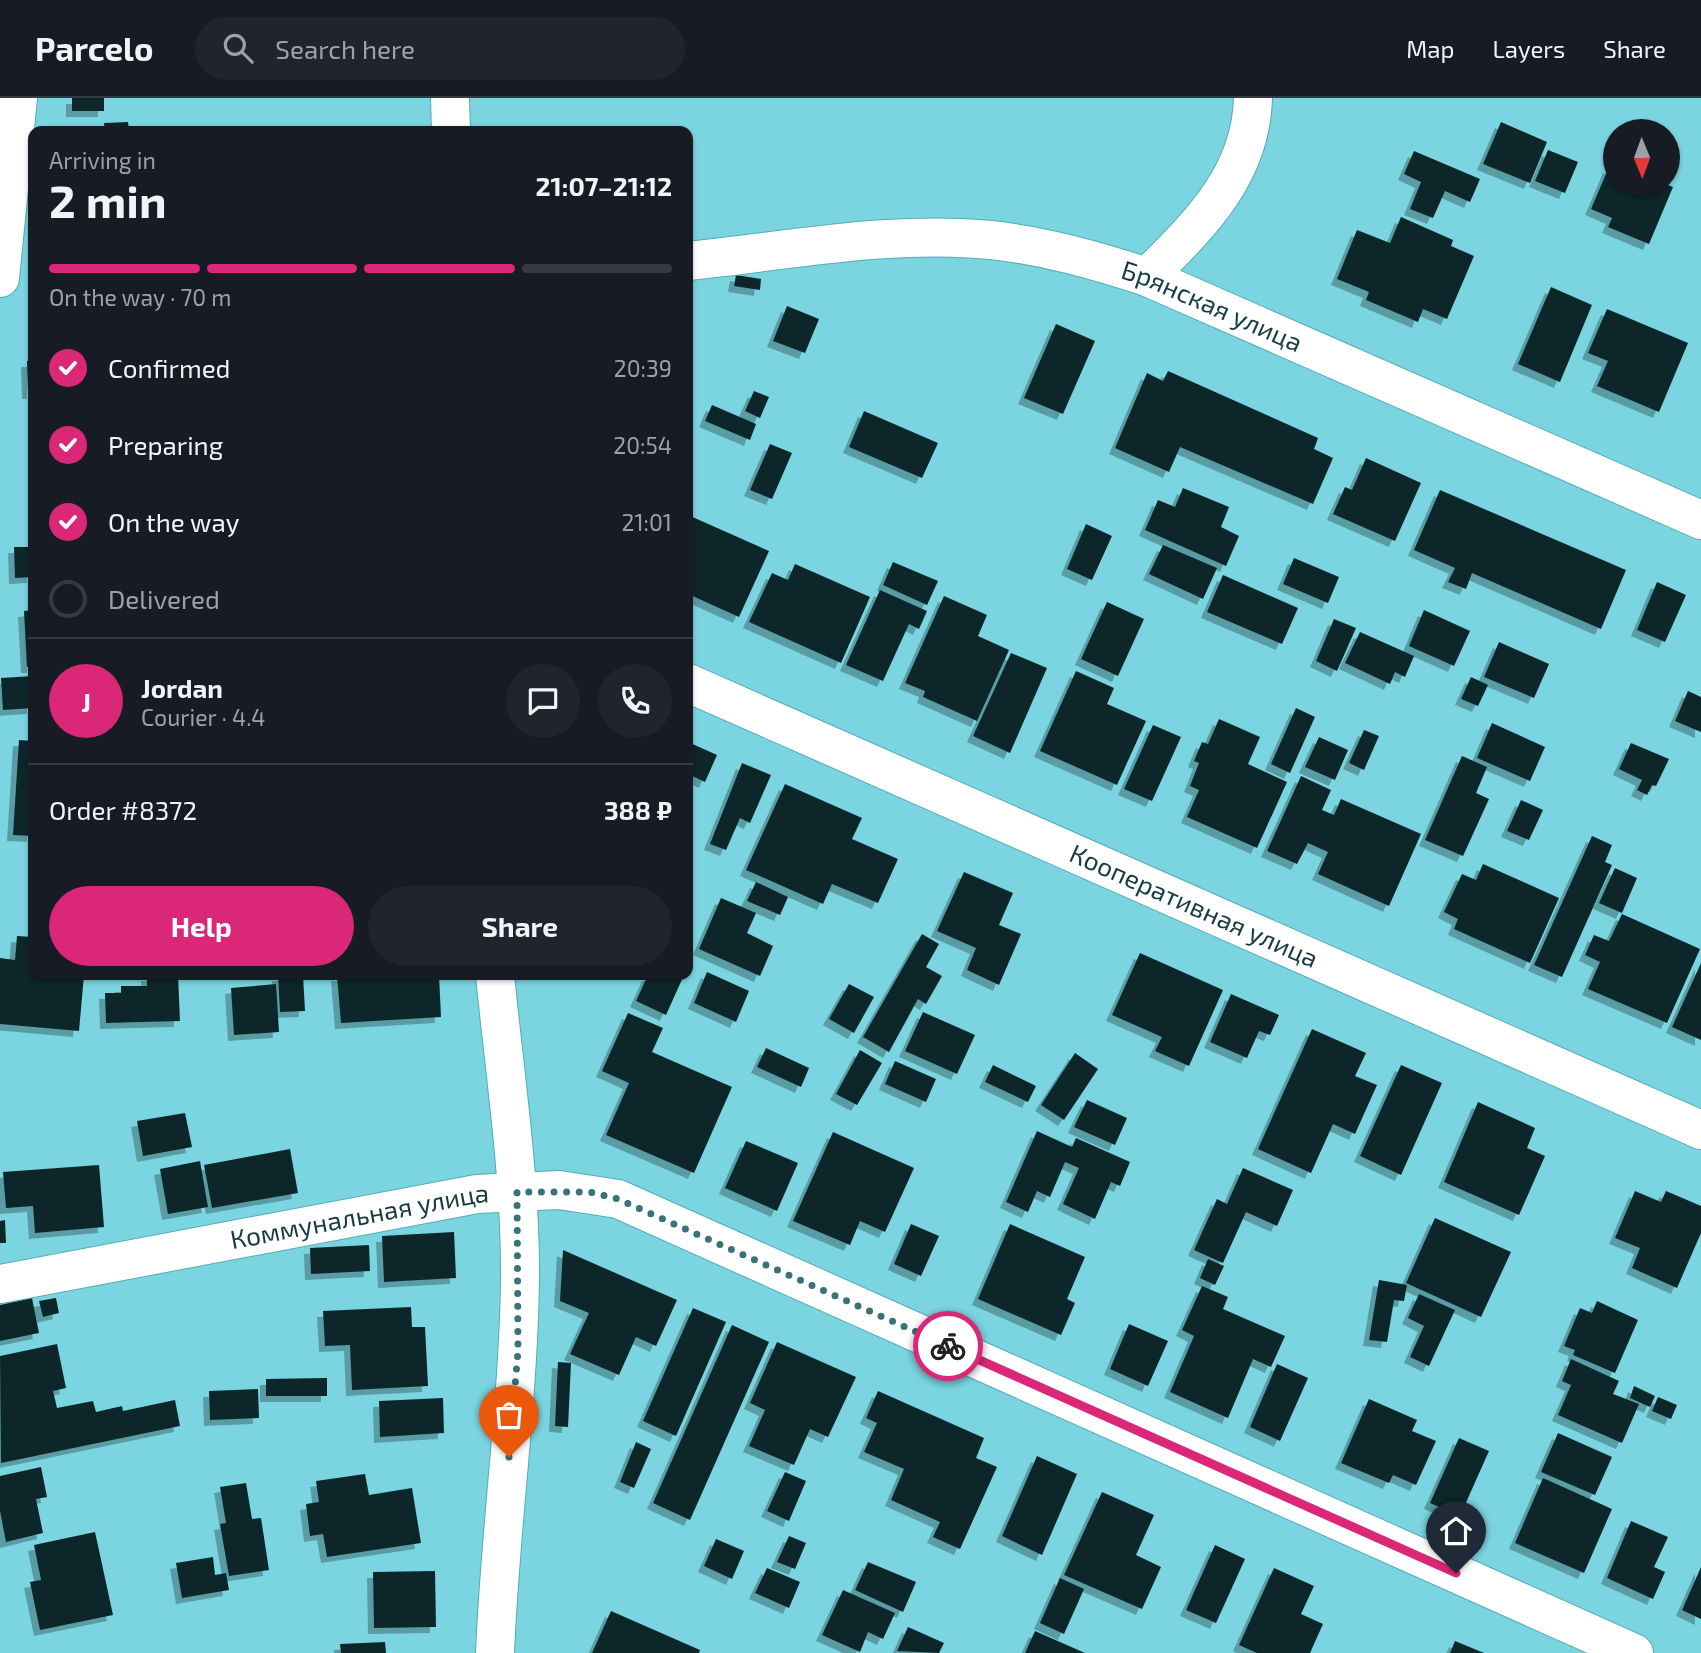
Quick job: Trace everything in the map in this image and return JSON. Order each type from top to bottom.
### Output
[{"type":"street","points":[[0,278],[18,98]]},
{"type":"street","points":[[450,98],[451,126]]},
{"type":"street","points":[[1147,277],[1201,223],[1223,196],[1249,138],[1253,98]]},
{"type":"street","name":"Брянская улица","points":[[693,260],[896,239],[942,237],[1034,246],[1077,255],[1147,277],[1701,520]]},
{"type":"street","name":"Кооперативная улица","points":[[693,685],[1701,1130]]},
{"type":"street","points":[[495,1653],[518,1351],[517,1192],[496,980]]},
{"type":"street","name":"Коммунальная улица","points":[[0,1284],[428,1202],[517,1192],[590,1192],[618,1199],[1634,1653]]},
{"type":"building","points":[[72,98],[104,98],[104,111],[72,111]]},
{"type":"building","points":[[128,122],[128,126],[104,126],[104,123]]},
{"type":"building","points":[[1501,122],[1547,142],[1530,183],[1483,164]]},
{"type":"building","points":[[1548,150],[1578,162],[1565,193],[1535,181]]},
{"type":"building","points":[[1414,151],[1480,179],[1470,202],[1445,191],[1433,218],[1410,209],[1421,182],[1404,174]]},
{"type":"building","points":[[1603,181],[1603,196],[1669,196],[1649,244],[1608,227],[1612,218],[1591,209]]},
{"type":"building","points":[[1401,217],[1453,240],[1451,246],[1474,256],[1447,319],[1423,309],[1418,322],[1366,300],[1369,292],[1337,279],[1357,230],[1390,243]]},
{"type":"building","points":[[736,275],[761,279],[760,290],[734,286]]},
{"type":"building","points":[[1551,287],[1592,305],[1560,382],[1518,364]]},
{"type":"building","points":[[787,306],[819,319],[805,353],[773,341]]},
{"type":"building","points":[[1607,309],[1688,343],[1659,412],[1597,386],[1608,361],[1588,353]]},
{"type":"building","points":[[1056,324],[1095,341],[1063,414],[1024,398]]},
{"type":"building","points":[[1168,371],[1318,438],[1314,449],[1333,458],[1313,504],[1180,447],[1169,472],[1115,448],[1147,373],[1163,381]]},
{"type":"building","points":[[754,391],[769,397],[760,418],[745,411]]},
{"type":"building","points":[[712,405],[756,424],[750,440],[705,421]]},
{"type":"building","points":[[864,411],[938,443],[922,478],[849,447]]},
{"type":"building","points":[[770,444],[792,453],[772,499],[750,490]]},
{"type":"building","points":[[1366,458],[1421,483],[1395,541],[1333,514],[1345,487],[1352,490]]},
{"type":"building","points":[[1183,488],[1229,507],[1221,527],[1239,536],[1226,566],[1145,530],[1158,500],[1175,507]]},
{"type":"building","points":[[1440,490],[1626,570],[1601,629],[1472,573],[1466,589],[1448,582],[1455,568],[1414,550]]},
{"type":"building","points":[[693,517],[769,551],[739,617],[693,596]]},
{"type":"building","points":[[1086,524],[1112,536],[1092,580],[1067,569]]},
{"type":"building","points":[[1163,545],[1217,568],[1203,599],[1149,574]]},
{"type":"building","points":[[14,547],[28,547],[28,577],[15,578]]},
{"type":"building","points":[[1294,558],[1339,577],[1328,603],[1283,584]]},
{"type":"building","points":[[893,562],[938,581],[927,605],[883,585]]},
{"type":"building","points":[[795,564],[870,597],[841,663],[749,622],[772,573],[788,580]]},
{"type":"building","points":[[1223,575],[1298,608],[1282,644],[1207,612]]},
{"type":"building","points":[[1657,582],[1686,595],[1665,642],[1637,630]]},
{"type":"building","points":[[880,590],[927,611],[919,629],[909,624],[883,681],[846,665]]},
{"type":"building","points":[[944,596],[987,615],[978,636],[1009,650],[977,721],[923,697],[925,691],[905,683]]},
{"type":"building","points":[[1107,602],[1144,619],[1118,676],[1081,659]]},
{"type":"building","points":[[1424,610],[1470,631],[1454,666],[1409,646]]},
{"type":"building","points":[[24,611],[28,611],[28,667],[27,667]]},
{"type":"building","points":[[1334,619],[1356,628],[1337,671],[1316,661]]},
{"type":"building","points":[[1360,632],[1414,656],[1405,677],[1395,672],[1390,684],[1345,663]]},
{"type":"building","points":[[1499,642],[1549,664],[1534,698],[1484,677]]},
{"type":"building","points":[[1011,653],[1047,668],[1010,753],[973,736]]},
{"type":"building","points":[[1076,671],[1114,688],[1107,704],[1146,721],[1117,785],[1040,751]]},
{"type":"building","points":[[28,676],[28,708],[3,710],[1,678]]},
{"type":"building","points":[[1471,677],[1488,685],[1478,706],[1461,699]]},
{"type":"building","points":[[1688,691],[1701,697],[1701,732],[1675,721]]},
{"type":"building","points":[[1296,708],[1315,717],[1290,773],[1271,764]]},
{"type":"building","points":[[1219,719],[1260,737],[1248,764],[1287,782],[1257,848],[1187,817],[1199,790],[1190,786],[1199,763],[1194,761],[1202,742],[1208,744]]},
{"type":"building","points":[[1492,723],[1545,747],[1530,781],[1477,758]]},
{"type":"building","points":[[1153,725],[1181,737],[1152,801],[1124,789]]},
{"type":"building","points":[[1364,730],[1379,736],[1364,770],[1349,763]]},
{"type":"building","points":[[1319,737],[1348,750],[1335,780],[1305,767]]},
{"type":"building","points":[[19,740],[28,741],[28,836],[13,835]]},
{"type":"building","points":[[1631,743],[1669,759],[1656,786],[1652,785],[1647,795],[1637,790],[1642,780],[1619,769]]},
{"type":"building","points":[[693,744],[717,755],[705,782],[693,776]]},
{"type":"building","points":[[1462,756],[1487,767],[1476,793],[1489,799],[1463,856],[1425,840]]},
{"type":"building","points":[[742,763],[771,775],[750,823],[740,818],[726,850],[710,844]]},
{"type":"building","points":[[1301,776],[1331,790],[1322,810],[1334,815],[1341,799],[1421,834],[1389,906],[1318,874],[1328,852],[1308,843],[1297,864],[1267,851]]},
{"type":"building","points":[[785,784],[862,818],[852,839],[898,859],[878,903],[832,884],[823,904],[746,870]]},
{"type":"building","points":[[1521,800],[1543,810],[1529,840],[1507,831]]},
{"type":"building","points":[[1592,836],[1612,845],[1605,862],[1612,865],[1562,977],[1534,965]]},
{"type":"building","points":[[1483,864],[1559,898],[1530,963],[1454,929],[1458,919],[1444,912],[1462,874],[1476,880]]},
{"type":"building","points":[[1615,868],[1637,878],[1622,913],[1599,903]]},
{"type":"building","points":[[964,872],[1013,893],[999,925],[1021,934],[999,985],[967,970],[976,948],[937,931]]},
{"type":"building","points":[[756,882],[788,897],[780,915],[747,901]]},
{"type":"building","points":[[721,898],[756,913],[747,933],[773,946],[760,976],[699,949]]},
{"type":"building","points":[[1622,914],[1700,949],[1667,1023],[1588,989],[1600,962],[1585,955],[1594,935],[1609,941]]},
{"type":"building","points":[[922,934],[939,944],[926,967],[942,976],[926,1004],[918,999],[889,1052],[863,1037]]},
{"type":"building","points":[[17,936],[28,937],[28,980],[84,980],[79,1031],[0,1024],[0,958],[15,960]]},
{"type":"building","points":[[1140,953],[1223,990],[1189,1066],[1155,1051],[1162,1037],[1112,1015]]},
{"type":"building","points":[[1701,963],[1701,1040],[1672,1027]]},
{"type":"building","points":[[707,972],[749,991],[736,1022],[694,1003]]},
{"type":"building","points":[[147,980],[178,980],[180,1021],[106,1023],[105,993],[121,993],[121,986],[147,986]]},
{"type":"building","points":[[278,980],[303,980],[305,1011],[280,1012]]},
{"type":"building","points":[[337,980],[439,980],[441,1017],[341,1023]]},
{"type":"building","points":[[646,980],[682,980],[666,1015],[636,1001]]},
{"type":"building","points":[[276,984],[279,1032],[234,1035],[231,988]]},
{"type":"building","points":[[849,984],[874,997],[854,1033],[829,1019]]},
{"type":"building","points":[[1231,994],[1279,1015],[1270,1035],[1259,1031],[1247,1058],[1210,1042]]},
{"type":"building","points":[[923,1012],[975,1035],[957,1074],[905,1051]]},
{"type":"building","points":[[628,1013],[663,1028],[652,1052],[732,1087],[694,1173],[606,1135],[629,1083],[602,1071]]},
{"type":"building","points":[[1312,1029],[1366,1053],[1355,1076],[1377,1085],[1355,1134],[1333,1124],[1311,1173],[1258,1149]]},
{"type":"building","points":[[766,1048],[809,1068],[801,1087],[757,1067]]},
{"type":"building","points":[[860,1050],[882,1063],[857,1105],[836,1094]]},
{"type":"building","points":[[1075,1053],[1098,1069],[1064,1120],[1041,1105]]},
{"type":"building","points":[[895,1061],[936,1079],[926,1102],[885,1084]]},
{"type":"building","points":[[993,1065],[1036,1086],[1028,1102],[985,1082]]},
{"type":"building","points":[[1401,1065],[1442,1083],[1401,1175],[1360,1156]]},
{"type":"building","points":[[1087,1100],[1127,1118],[1115,1145],[1074,1127]]},
{"type":"building","points":[[1478,1102],[1535,1128],[1527,1148],[1545,1156],[1519,1215],[1444,1182]]},
{"type":"building","points":[[185,1113],[192,1147],[143,1156],[137,1121]]},
{"type":"building","points":[[1037,1131],[1072,1147],[1076,1138],[1130,1162],[1120,1186],[1111,1182],[1095,1219],[1063,1204],[1079,1168],[1065,1162],[1050,1197],[1037,1191],[1028,1212],[1006,1202]]},
{"type":"building","points":[[833,1132],[914,1168],[885,1232],[860,1221],[850,1245],[793,1221]]},
{"type":"building","points":[[746,1141],[798,1163],[777,1211],[725,1188]]},
{"type":"building","points":[[290,1149],[298,1193],[212,1208],[204,1165]]},
{"type":"building","points":[[200,1161],[208,1207],[168,1214],[160,1169]]},
{"type":"building","points":[[99,1165],[104,1227],[35,1233],[33,1206],[6,1208],[3,1172]]},
{"type":"building","points":[[1243,1168],[1293,1190],[1277,1226],[1246,1212],[1223,1263],[1194,1250],[1217,1199],[1227,1204]]},
{"type":"building","points":[[1635,1191],[1661,1202],[1666,1191],[1701,1206],[1701,1233],[1677,1288],[1632,1268],[1640,1248],[1615,1238]]},
{"type":"building","points":[[1435,1218],[1511,1252],[1481,1317],[1406,1283]]},
{"type":"building","points":[[5,1220],[6,1243],[0,1243],[0,1221]]},
{"type":"building","points":[[911,1224],[939,1236],[921,1276],[894,1264]]},
{"type":"building","points":[[1010,1224],[1085,1257],[1067,1299],[1075,1303],[1061,1335],[978,1299]]},
{"type":"building","points":[[454,1232],[456,1278],[384,1282],[382,1236]]},
{"type":"building","points":[[369,1245],[370,1271],[311,1274],[310,1248]]},
{"type":"building","points":[[563,1250],[677,1300],[656,1346],[636,1337],[619,1375],[570,1354],[589,1313],[560,1301]]},
{"type":"building","points":[[1208,1259],[1224,1266],[1215,1285],[1200,1278]]},
{"type":"building","points":[[1379,1280],[1407,1285],[1404,1301],[1394,1300],[1387,1342],[1369,1340]]},
{"type":"building","points":[[1202,1286],[1228,1297],[1223,1309],[1285,1336],[1271,1367],[1253,1359],[1228,1418],[1170,1392],[1194,1336],[1182,1330]]},
{"type":"building","points":[[1419,1294],[1455,1310],[1429,1366],[1410,1357],[1424,1326],[1408,1318]]},
{"type":"building","points":[[32,1298],[39,1333],[0,1341],[0,1305]]},
{"type":"building","points":[[56,1298],[59,1313],[43,1317],[39,1301]]},
{"type":"building","points":[[1597,1301],[1638,1320],[1615,1373],[1573,1355],[1575,1350],[1564,1346],[1580,1308],[1592,1313]]},
{"type":"building","points":[[411,1307],[412,1327],[425,1327],[428,1386],[352,1390],[350,1345],[325,1346],[323,1311]]},
{"type":"building","points":[[693,1308],[726,1322],[676,1436],[643,1421]]},
{"type":"building","points":[[1129,1324],[1168,1341],[1148,1386],[1110,1369]]},
{"type":"building","points":[[732,1325],[769,1342],[690,1520],[653,1503]]},
{"type":"building","points":[[777,1342],[856,1377],[828,1437],[810,1429],[794,1465],[749,1446],[765,1410],[750,1403]]},
{"type":"building","points":[[57,1344],[66,1388],[53,1391],[57,1408],[93,1401],[96,1412],[122,1406],[123,1411],[175,1400],[180,1426],[1,1463],[0,1356]]},
{"type":"building","points":[[1571,1359],[1619,1381],[1613,1394],[1639,1404],[1622,1443],[1558,1415],[1571,1385],[1562,1381]]},
{"type":"building","points":[[558,1362],[571,1363],[568,1427],[555,1426]]},
{"type":"building","points":[[1277,1364],[1308,1378],[1280,1441],[1250,1427]]},
{"type":"building","points":[[327,1378],[327,1396],[266,1396],[266,1379]]},
{"type":"building","points":[[1634,1386],[1655,1396],[1650,1407],[1630,1398]]},
{"type":"building","points":[[258,1389],[259,1418],[210,1420],[209,1391]]},
{"type":"building","points":[[878,1391],[984,1438],[976,1458],[997,1467],[960,1549],[933,1537],[940,1522],[891,1500],[904,1469],[864,1452],[877,1423],[866,1418]]},
{"type":"building","points":[[1658,1397],[1677,1405],[1671,1419],[1652,1411]]},
{"type":"building","points":[[443,1398],[444,1433],[380,1437],[379,1401]]},
{"type":"building","points":[[1369,1399],[1417,1420],[1412,1431],[1436,1441],[1416,1485],[1393,1475],[1389,1483],[1341,1463]]},
{"type":"building","points":[[1558,1433],[1612,1457],[1595,1495],[1541,1472]]},
{"type":"building","points":[[1459,1438],[1489,1451],[1460,1516],[1430,1503]]},
{"type":"building","points":[[636,1442],[651,1449],[634,1488],[620,1482]]},
{"type":"building","points":[[1037,1456],[1077,1474],[1042,1555],[1002,1536]]},
{"type":"building","points":[[41,1467],[47,1497],[36,1499],[43,1533],[6,1542],[0,1511],[0,1476]]},
{"type":"building","points":[[785,1472],[806,1481],[789,1521],[767,1511]]},
{"type":"building","points":[[365,1474],[369,1495],[412,1488],[421,1543],[327,1557],[323,1534],[310,1536],[306,1504],[319,1502],[316,1481]]},
{"type":"building","points":[[1543,1478],[1612,1509],[1584,1573],[1515,1543]]},
{"type":"building","points":[[246,1483],[252,1519],[261,1518],[269,1570],[229,1576],[220,1524],[226,1523],[220,1487]]},
{"type":"building","points":[[1102,1492],[1154,1515],[1136,1555],[1161,1567],[1142,1609],[1064,1575]]},
{"type":"building","points":[[1631,1521],[1668,1537],[1654,1567],[1665,1572],[1653,1599],[1607,1578]]},
{"type":"building","points":[[95,1532],[113,1615],[40,1630],[30,1582],[41,1580],[34,1545]]},
{"type":"building","points":[[789,1536],[806,1543],[795,1569],[777,1562]]},
{"type":"building","points":[[716,1539],[744,1551],[732,1579],[704,1566]]},
{"type":"building","points":[[1215,1545],[1245,1559],[1216,1623],[1186,1610]]},
{"type":"building","points":[[213,1557],[215,1575],[226,1573],[229,1590],[182,1598],[176,1563]]},
{"type":"building","points":[[868,1562],[916,1582],[903,1612],[855,1590]]},
{"type":"building","points":[[1701,1567],[1701,1619],[1682,1610]]},
{"type":"building","points":[[767,1568],[800,1582],[789,1608],[755,1593]]},
{"type":"building","points":[[1274,1568],[1314,1586],[1301,1614],[1323,1624],[1310,1653],[1257,1653],[1239,1645]]},
{"type":"building","points":[[435,1571],[436,1627],[374,1628],[373,1572]]},
{"type":"building","points":[[1060,1578],[1084,1589],[1064,1634],[1040,1623]]},
{"type":"building","points":[[843,1590],[895,1613],[883,1639],[868,1632],[860,1652],[822,1635]]},
{"type":"building","points":[[611,1611],[700,1650],[699,1653],[592,1653]]},
{"type":"building","points":[[908,1627],[944,1643],[939,1653],[897,1651]]},
{"type":"building","points":[[1035,1631],[1085,1653],[1025,1653]]},
{"type":"building","points":[[1455,1641],[1484,1653],[1450,1653]]},
{"type":"building","points":[[385,1642],[386,1653],[341,1653],[340,1644]]},
{"type":"way so far","points":[[509,1457],[518,1351],[520,1281],[517,1192],[590,1192],[618,1199],[948,1346]]},
{"type":"route","points":[[948,1346],[1456,1573]]}]
